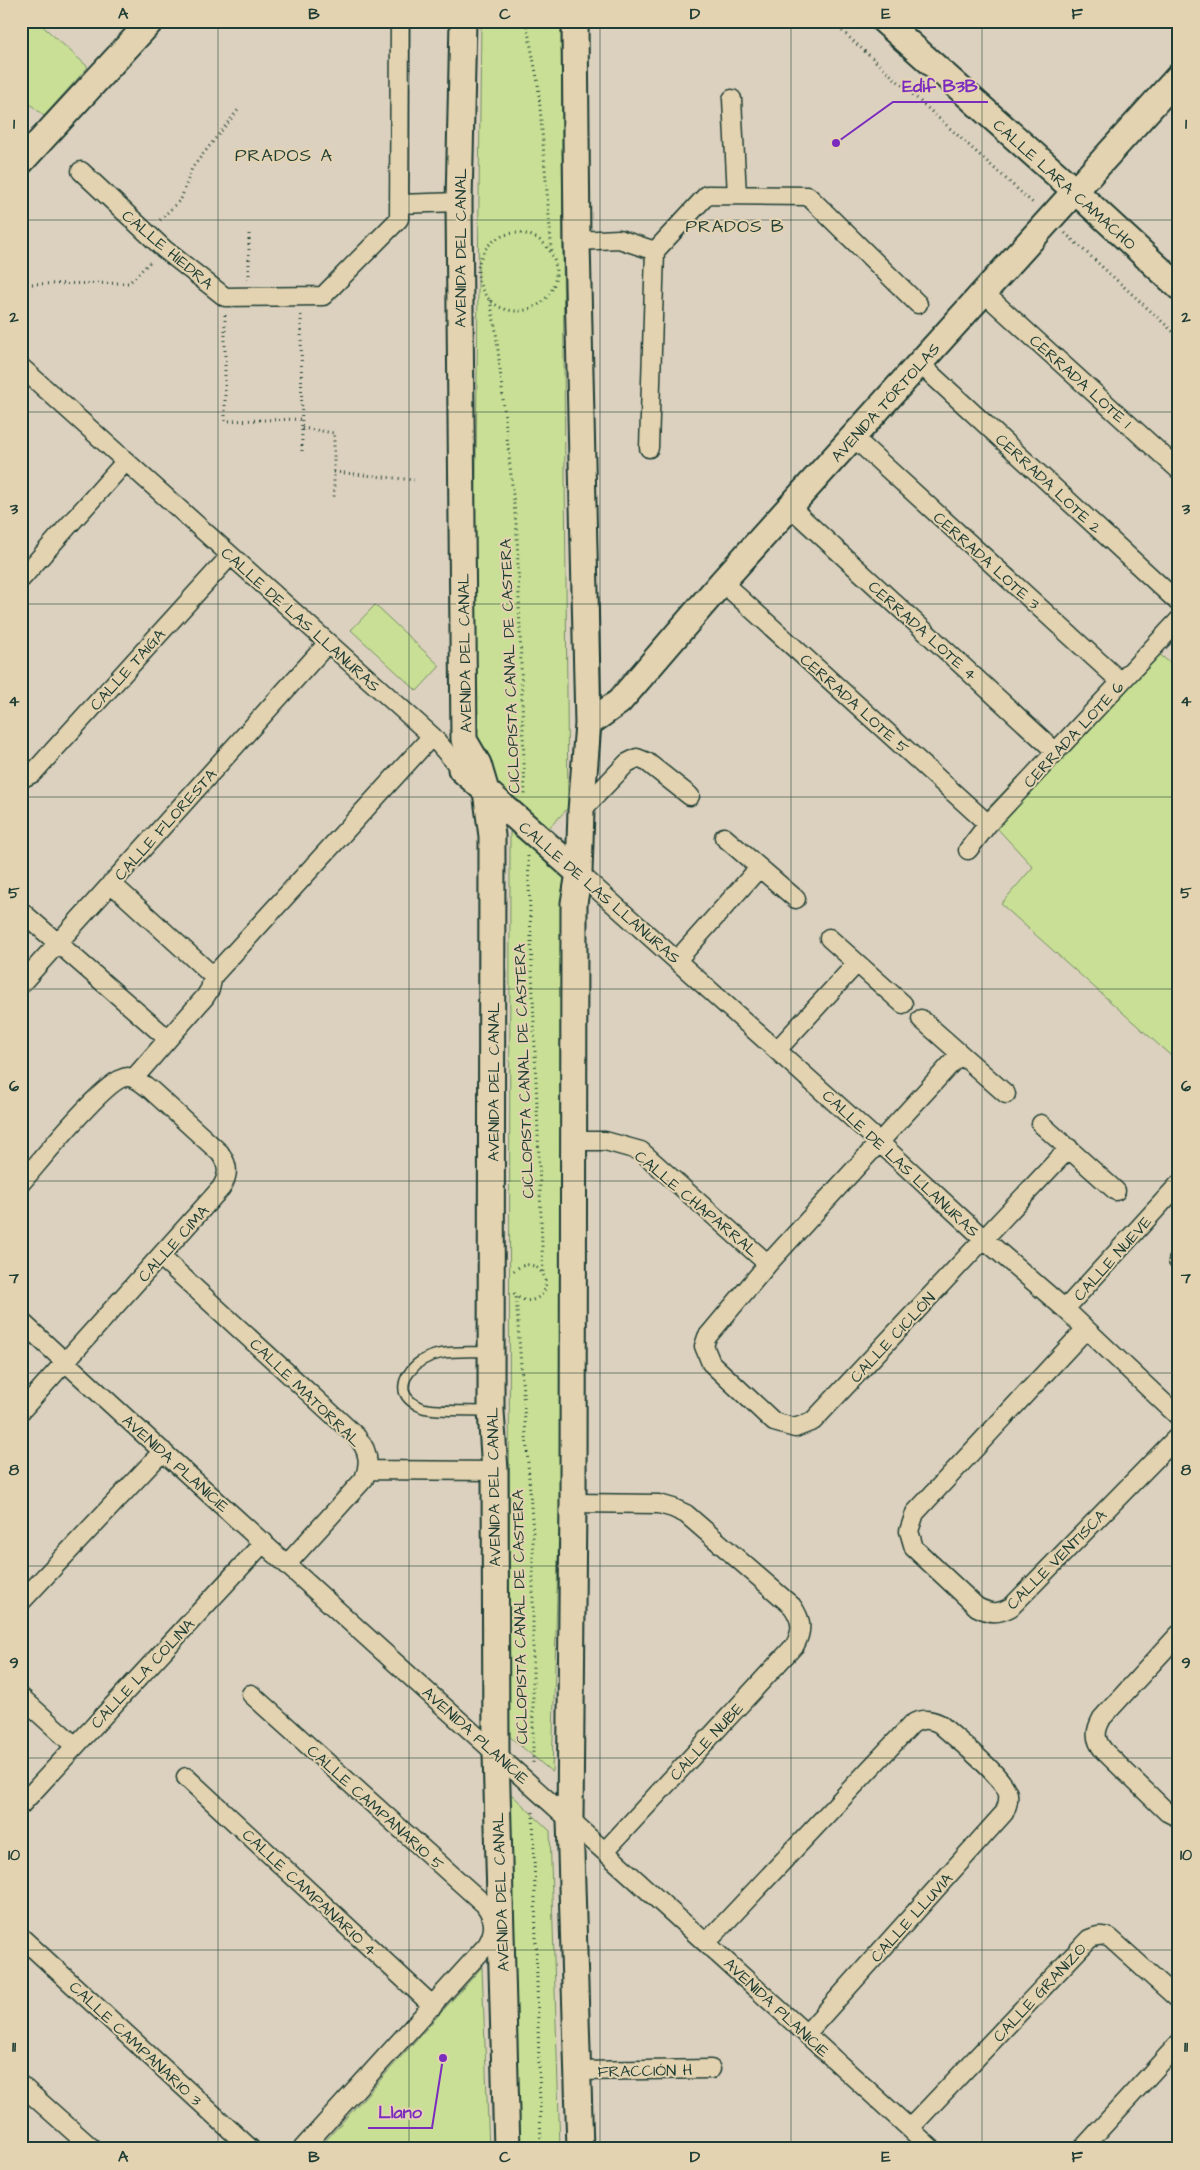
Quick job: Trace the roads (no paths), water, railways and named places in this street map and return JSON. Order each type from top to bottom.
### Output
[{"type":"main road","points":[[21,162],[151,21]]},
{"type":"main road","name":"AVENIDA DEL CANAL","points":[[463,21],[459,202],[464,740],[478,764],[486,792],[492,836],[493,1141],[491,1411],[494,1471],[496,1754],[507,2149]]},
{"type":"main road","points":[[575,21],[577,240],[588,724],[578,873],[574,903],[573,1503],[570,1820],[580,2149]]},
{"type":"main road","name":"CALLE LARA CAMACHO","points":[[884,21],[1074,190],[1179,287]]},
{"type":"main road","name":"AVENIDA TÓRTOLAS","points":[[588,724],[619,702],[722,582],[1074,190],[1179,76]]},
{"type":"main road","name":"CALLE DE LAS LLANURAS","points":[[461,769],[578,873]]},
{"type":"street","name":"CALLE HIEDRA","points":[[81,171],[164,248],[225,297],[300,298],[324,296],[399,219],[400,21]]},
{"type":"street","points":[[732,99],[737,196]]},
{"type":"street","points":[[649,448],[655,251],[707,196],[808,196],[918,304]]},
{"type":"street","points":[[399,204],[459,202]]},
{"type":"street","points":[[577,240],[619,239],[655,251]]},
{"type":"street","name":"CERRADA LOTE 1","points":[[983,292],[1179,470]]},
{"type":"street","name":"CERRADA LOTE 2","points":[[919,363],[1179,604]]},
{"type":"street","name":"CALLE DE LAS LLANURAS","points":[[24,374],[126,461],[327,644],[432,736],[461,769]]},
{"type":"street","name":"CERRADA LOTE 3","points":[[853,437],[1121,682]]},
{"type":"street","points":[[21,579],[126,461]]},
{"type":"street","name":"CERRADA LOTE 4","points":[[790,507],[1056,752]]},
{"type":"street","name":"CALLE TAIGA","points":[[21,779],[33,773],[230,556]]},
{"type":"street","name":"CERRADA LOTE 5","points":[[722,582],[988,824]]},
{"type":"street","name":"CERRADA LOTE 6","points":[[968,850],[988,824],[1179,620]]},
{"type":"street","name":"CALLE FLORESTA","points":[[213,976],[111,883],[327,644]]},
{"type":"street","points":[[21,1183],[109,1085],[120,1078],[134,1078],[210,989],[213,976],[432,736]]},
{"type":"street","points":[[581,811],[627,763],[637,758],[647,762],[690,796]]},
{"type":"street","points":[[724,837],[796,899]]},
{"type":"street","points":[[677,960],[759,868]]},
{"type":"street","name":"CALLE DE LAS LLANURAS","points":[[578,873],[777,1050],[984,1239],[1065,1309],[1179,1417]]},
{"type":"street","points":[[21,984],[111,883]]},
{"type":"street","points":[[21,911],[168,1039]]},
{"type":"street","points":[[829,938],[903,1004]]},
{"type":"street","points":[[777,1050],[857,963]]},
{"type":"street","points":[[920,1019],[1006,1094]]},
{"type":"street","points":[[768,1264],[960,1054]]},
{"type":"street","name":"CALLE CIMA","points":[[21,1411],[221,1188],[228,1170],[226,1162],[220,1154],[151,1090],[134,1078]]},
{"type":"street","points":[[1041,1124],[1116,1191]]},
{"type":"street","name":"CALLE CHAPARRAL","points":[[574,1141],[606,1141],[641,1151],[768,1264],[712,1329],[704,1346],[711,1363],[774,1422],[795,1428]]},
{"type":"street","name":"CALLE CICLÓN","points":[[795,1428],[813,1421],[1069,1148]]},
{"type":"street","name":"CALLE NUEVE","points":[[1065,1309],[1179,1184]]},
{"type":"street","name":"CALLE MATORRAL","points":[[161,1257],[356,1436],[366,1450],[369,1460],[368,1470]]},
{"type":"street","name":"AVENIDA PLANICIE","points":[[21,1320],[496,1754],[707,1942],[932,2149]]},
{"type":"street","name":"CALLE VENTISCA","points":[[1085,1330],[915,1513],[908,1531],[914,1548],[977,1607],[987,1612],[1003,1612],[1011,1607],[1179,1435]]},
{"type":"street","points":[[21,1602],[163,1451]]},
{"type":"street","points":[[287,1564],[359,1486],[368,1470],[494,1471]]},
{"type":"street","name":"CALLE NUBE","points":[[573,1503],[659,1504],[686,1514],[792,1606],[800,1616],[802,1628],[795,1645],[604,1851]]},
{"type":"street","name":"CALLE LA COLINA","points":[[21,1805],[264,1542]]},
{"type":"street","points":[[1179,1634],[1102,1718],[1097,1727],[1096,1735],[1098,1744],[1104,1751],[1167,1812],[1179,1818]]},
{"type":"street","name":"CALLE CAMPANARIO 5","points":[[251,1694],[484,1904],[491,1913],[494,1924],[492,1935],[486,1945],[433,2006]]},
{"type":"street","points":[[21,1697],[76,1746]]},
{"type":"street","name":"CALLE LLUVIA","points":[[707,1942],[912,1724],[925,1719],[940,1724],[1000,1780],[1008,1796],[1008,1804],[1004,1813],[806,2034]]},
{"type":"street","name":"CALLE CAMPANARIO 4","points":[[186,1777],[433,2006]]},
{"type":"street","name":"CALLE GRANIZO","points":[[910,2128],[1089,1939],[1094,1936],[1100,1935],[1110,1938],[1179,2000]]},
{"type":"street","name":"CALLE CAMPANARIO 3","points":[[21,1937],[251,2149]]},
{"type":"street","points":[[302,2149],[433,2006]]},
{"type":"street","points":[[1082,2149],[1179,2042]]},
{"type":"street","name":"FRACCIÓN H","points":[[578,2071],[711,2069]]},
{"type":"street","points":[[21,2085],[93,2149]]},
{"type":"lane","points":[[491,1352],[440,1353],[427,1358],[411,1370],[405,1379],[403,1388],[407,1397],[424,1408],[491,1411]]},
{"type":"place","name":"Edif B3B","points":[[836,143]]},
{"type":"place","name":"Llano","points":[[443,2058]]},
{"type":"district","name":"PRADOS A","points":[[284,155]]},
{"type":"district","name":"PRADOS B","points":[[735,226]]}]
